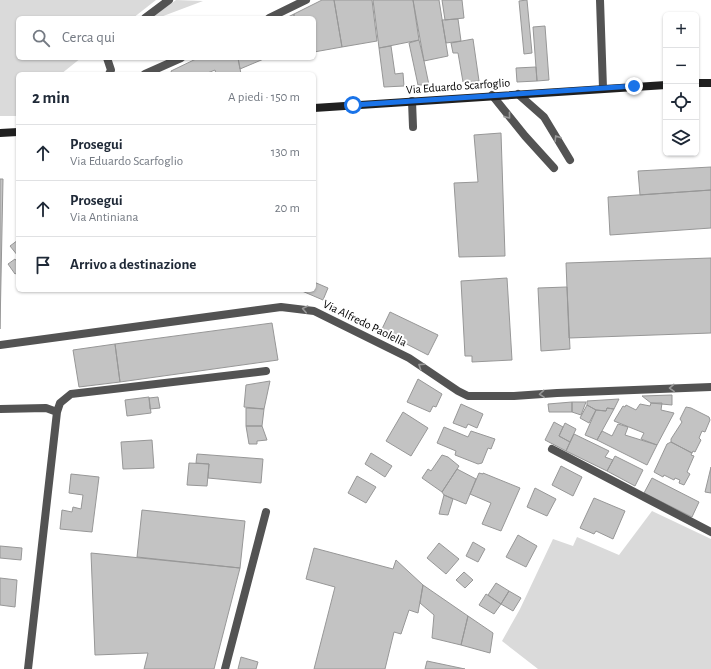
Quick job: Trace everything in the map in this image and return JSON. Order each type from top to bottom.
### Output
[{"type":"street","points":[[148,16],[168,0]]},
{"type":"street","points":[[274,16],[306,0]]},
{"type":"street","points":[[600,0],[603,88]]},
{"type":"street","points":[[108,60],[111,70],[110,72]]},
{"type":"street","points":[[150,72],[176,60]]},
{"type":"street","points":[[699,84],[711,83]]},
{"type":"street","name":"Via Eduardo Scarfoglio","points":[[316,108],[663,85]]},
{"type":"street","points":[[518,94],[544,117],[570,160]]},
{"type":"street","points":[[492,96],[554,168]]},
{"type":"street","points":[[412,101],[413,127]]},
{"type":"street","points":[[0,133],[16,132]]},
{"type":"street","name":"Via Alfredo Paolella","points":[[0,345],[264,308],[287,307],[314,311],[384,345],[410,358],[458,391],[468,396],[514,396],[711,387]]},
{"type":"street","points":[[28,669],[57,412],[60,403],[71,394],[266,371]]},
{"type":"street","points":[[0,409],[46,408],[57,412]]},
{"type":"street","points":[[552,449],[711,532]]},
{"type":"street","points":[[224,669],[266,512]]},
{"type":"shaded area","points":[[0,0],[156,0],[136,16],[16,16],[16,60],[78,60],[64,72],[16,72],[16,116],[0,116]]},
{"type":"shaded area","points":[[176,0],[203,1],[163,16],[154,16]]},
{"type":"shaded area","points":[[652,511],[711,539],[711,669],[538,669],[502,641],[520,609],[553,539],[573,546],[577,537],[619,555]]},
{"type":"building","points":[[322,0],[334,0],[342,47],[316,52],[316,16],[294,16],[294,14]]},
{"type":"building","points":[[334,0],[372,0],[377,41],[342,47]]},
{"type":"building","points":[[373,0],[413,0],[419,40],[379,48]]},
{"type":"building","points":[[413,0],[439,0],[448,56],[424,61]]},
{"type":"building","points":[[442,0],[462,0],[464,18],[445,20]]},
{"type":"building","points":[[527,0],[532,53],[524,54],[519,1]]},
{"type":"building","points":[[458,19],[461,41],[446,43],[442,20]]},
{"type":"building","points":[[545,26],[549,80],[537,81],[533,27]]},
{"type":"building","points":[[473,39],[479,81],[463,82],[458,53],[453,53],[451,43]]},
{"type":"building","points":[[419,40],[429,85],[418,85],[409,43]]},
{"type":"building","points":[[391,46],[395,74],[403,73],[404,86],[384,87],[379,48]]},
{"type":"building","points":[[194,60],[238,60],[241,72],[216,72],[215,70],[210,72],[171,71]]},
{"type":"building","points":[[238,60],[261,60],[240,69]]},
{"type":"building","points":[[536,67],[537,81],[517,82],[516,68]]},
{"type":"building","points":[[501,133],[505,256],[459,257],[454,183],[478,182],[474,135]]},
{"type":"building","points":[[711,167],[711,190],[640,195],[638,171]]},
{"type":"building","points":[[0,179],[3,179],[0,329]]},
{"type":"building","points":[[711,190],[711,228],[610,235],[608,197]]},
{"type":"building","points":[[16,242],[16,254],[10,246]]},
{"type":"building","points":[[711,258],[711,333],[569,338],[566,263]]},
{"type":"building","points":[[15,259],[16,273],[15,274],[8,264]]},
{"type":"building","points":[[507,278],[512,360],[472,362],[472,356],[465,356],[461,281]]},
{"type":"building","points":[[316,283],[328,288],[323,300],[304,292],[316,292]]},
{"type":"building","points":[[567,287],[570,349],[541,351],[538,288]]},
{"type":"building","points":[[390,312],[438,335],[428,355],[381,331]]},
{"type":"building","points":[[272,323],[278,360],[120,382],[115,344]]},
{"type":"building","points":[[115,344],[120,382],[79,387],[73,350]]},
{"type":"building","points":[[418,379],[442,394],[436,407],[433,406],[430,412],[407,402]]},
{"type":"building","points":[[270,381],[264,409],[244,407],[246,385]]},
{"type":"building","points":[[672,395],[672,405],[651,403],[642,396]]},
{"type":"building","points":[[149,397],[151,413],[127,416],[125,400]]},
{"type":"building","points":[[158,397],[160,408],[150,409],[149,398]]},
{"type":"building","points":[[619,399],[614,409],[607,408],[606,411],[596,410],[587,405],[587,401]]},
{"type":"building","points":[[572,402],[572,412],[549,412],[548,404]]},
{"type":"building","points":[[572,402],[586,402],[581,415],[572,412]]},
{"type":"building","points":[[651,403],[662,403],[661,410],[674,413],[657,445],[641,439],[644,433],[614,421],[623,406],[625,407],[626,405],[636,410],[640,404],[650,406]]},
{"type":"building","points":[[461,404],[483,414],[477,428],[468,424],[466,428],[453,423]]},
{"type":"building","points":[[587,405],[596,410],[589,423],[580,418]]},
{"type":"building","points":[[686,407],[709,417],[710,420],[705,432],[702,431],[699,438],[701,440],[695,452],[693,451],[692,453],[671,442],[671,439],[682,422],[680,419]]},
{"type":"building","points":[[246,408],[264,409],[262,426],[246,426]]},
{"type":"building","points":[[607,408],[614,409],[597,440],[585,435],[596,410],[606,411]]},
{"type":"building","points":[[403,412],[428,428],[411,456],[386,441]]},
{"type":"building","points":[[554,422],[563,427],[559,436],[570,442],[566,451],[545,440]]},
{"type":"building","points":[[565,423],[576,429],[570,442],[559,436]]},
{"type":"building","points":[[618,424],[628,427],[625,435],[657,445],[647,465],[597,440],[602,431],[612,436]]},
{"type":"building","points":[[246,426],[262,426],[267,440],[257,441],[257,444],[249,444]]},
{"type":"building","points":[[444,427],[468,437],[471,431],[495,439],[491,449],[488,448],[482,463],[478,464],[455,455],[456,451],[437,443]]},
{"type":"building","points":[[574,434],[609,451],[605,457],[613,460],[607,471],[566,451]]},
{"type":"building","points":[[152,440],[154,468],[123,469],[121,442]]},
{"type":"building","points":[[671,442],[692,453],[691,455],[694,456],[687,472],[690,474],[684,485],[679,483],[680,480],[675,478],[674,480],[664,475],[663,477],[654,472],[667,444]]},
{"type":"building","points":[[371,453],[392,466],[385,477],[365,464]]},
{"type":"building","points":[[197,454],[263,459],[261,483],[208,478],[209,464],[196,463]]},
{"type":"building","points":[[442,455],[448,457],[459,466],[442,492],[422,478],[428,469],[431,471]]},
{"type":"building","points":[[615,456],[643,470],[635,486],[607,471]]},
{"type":"building","points":[[189,463],[209,464],[207,486],[187,485]]},
{"type":"building","points":[[561,466],[582,477],[573,496],[552,485]]},
{"type":"building","points":[[711,467],[711,493],[705,492]]},
{"type":"building","points":[[457,469],[476,479],[466,504],[444,495],[442,492]]},
{"type":"building","points":[[479,473],[483,473],[520,488],[501,531],[482,524],[491,503],[470,494]]},
{"type":"building","points":[[71,474],[99,477],[92,532],[60,529],[62,510],[72,512],[73,507],[81,509],[83,495],[69,493]]},
{"type":"building","points":[[357,476],[376,487],[366,503],[348,493]]},
{"type":"building","points":[[652,478],[699,502],[692,517],[644,493]]},
{"type":"building","points":[[535,488],[556,499],[547,516],[527,507]]},
{"type":"building","points":[[444,495],[453,499],[448,515],[439,514]]},
{"type":"building","points":[[594,498],[625,511],[613,539],[596,531],[594,534],[580,528]]},
{"type":"building","points":[[142,510],[245,521],[240,568],[137,557]]},
{"type":"building","points":[[518,535],[537,546],[526,567],[506,557]]},
{"type":"building","points":[[473,542],[485,549],[478,562],[466,556]]},
{"type":"building","points":[[439,543],[459,559],[446,574],[427,558]]},
{"type":"building","points":[[0,546],[22,548],[21,560],[0,558]]},
{"type":"building","points":[[314,548],[393,569],[396,560],[423,585],[418,613],[409,610],[401,634],[394,632],[385,669],[314,669],[335,587],[306,579]]},
{"type":"building","points":[[91,553],[240,568],[214,669],[144,669],[148,653],[95,655]]},
{"type":"building","points":[[464,572],[473,580],[465,588],[456,580]]},
{"type":"building","points":[[0,578],[17,580],[15,607],[0,605]]},
{"type":"building","points":[[496,583],[509,591],[501,604],[488,595]]},
{"type":"building","points":[[423,585],[468,616],[461,645],[432,638],[434,615],[420,603]]},
{"type":"building","points":[[509,591],[521,598],[513,611],[501,604]]},
{"type":"building","points":[[486,594],[501,604],[494,614],[479,605]]},
{"type":"building","points":[[468,616],[493,633],[490,653],[461,645]]},
{"type":"building","points":[[241,657],[258,662],[256,669],[238,669]]},
{"type":"building","points":[[427,661],[465,669],[425,669]]},
{"type":"route","points":[[353,105],[634,86]]}]
